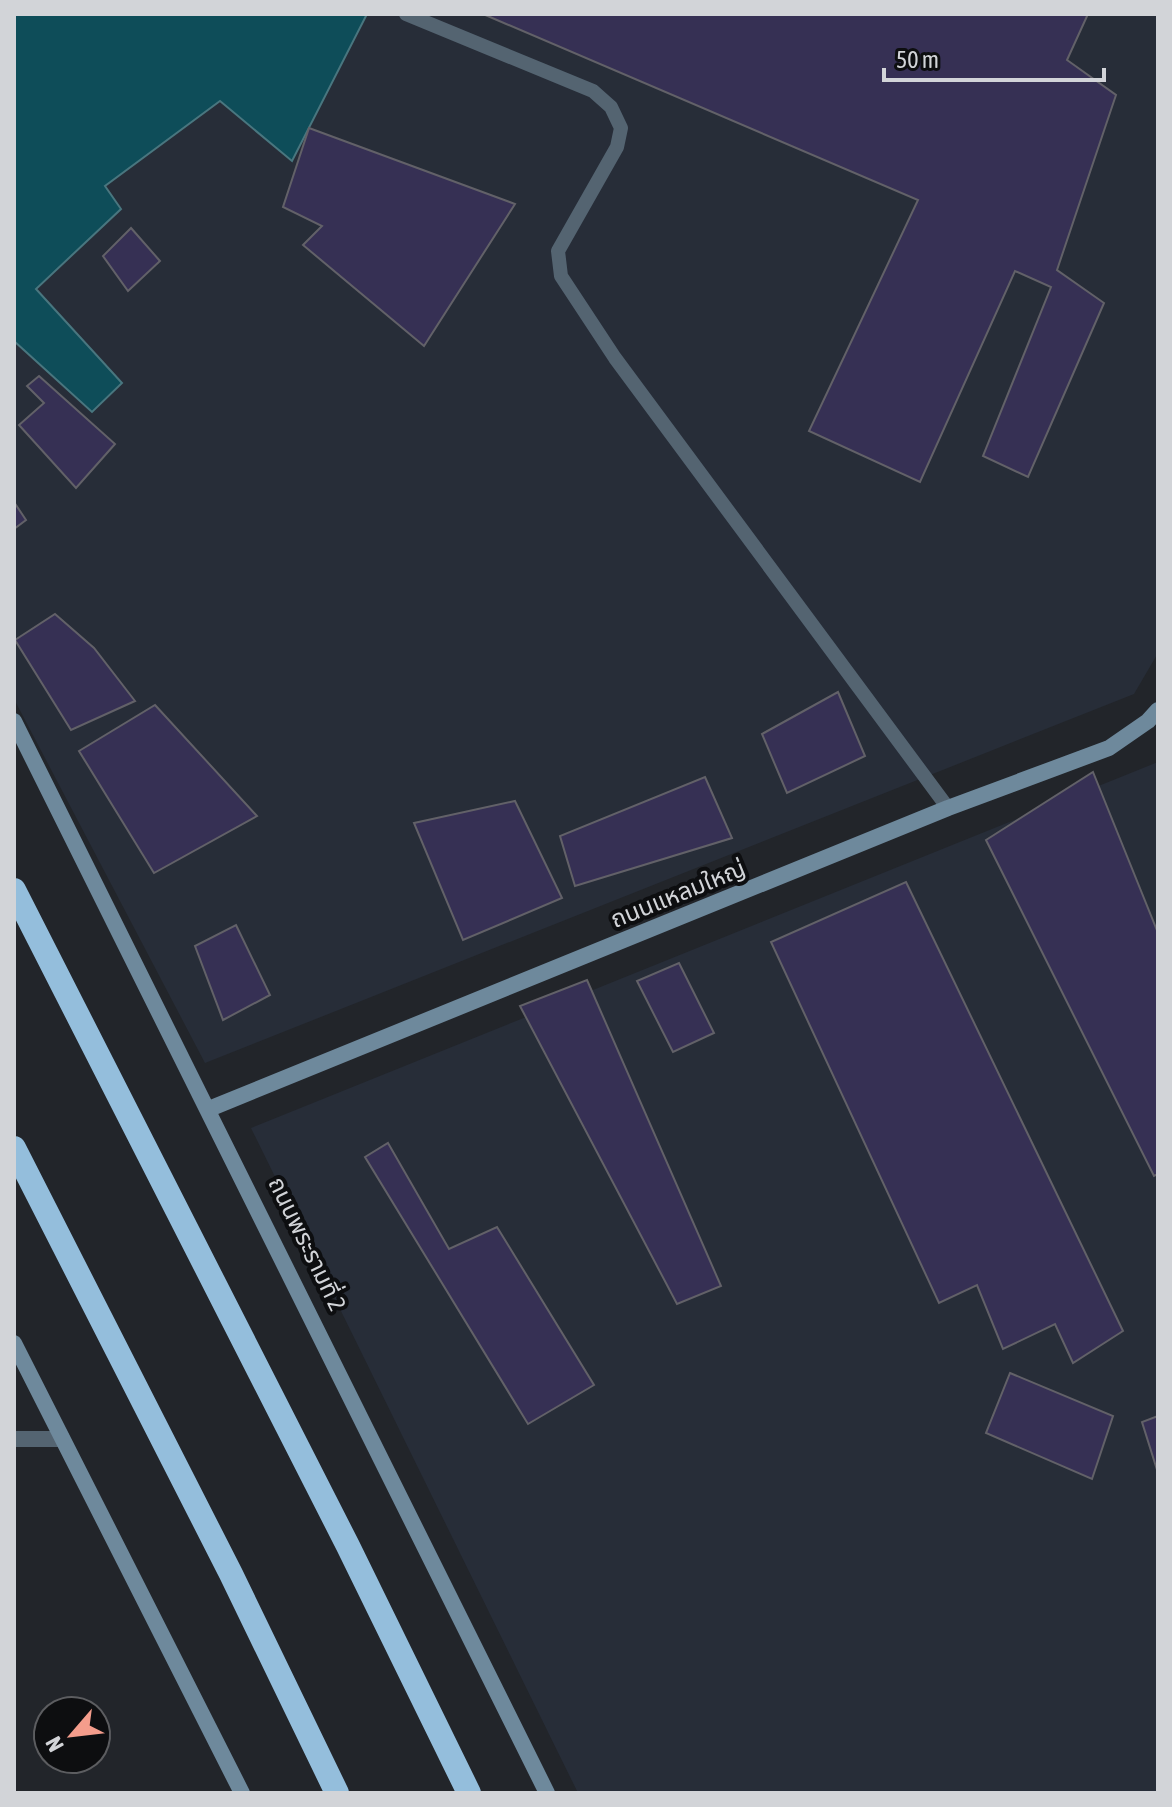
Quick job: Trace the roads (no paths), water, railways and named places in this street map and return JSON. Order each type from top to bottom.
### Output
[{"type":"highway","points":[[14,890],[348,1546],[469,1793]]},
{"type":"highway","points":[[14,1148],[231,1574],[337,1793]]},
{"type":"main road","name":"ถนนแหลมใหญ่","points":[[209,1109],[948,808],[1109,748],[1148,721],[1158,710]]},
{"type":"main road","name":"ถนนพระรามที่ 2","points":[[14,721],[547,1793]]},
{"type":"main road","points":[[14,1343],[242,1793]]},
{"type":"street","points":[[14,1439],[62,1439]]},
{"type":"lane","points":[[406,14],[593,91],[611,107],[621,128],[617,147],[558,251],[561,276],[624,371],[948,808]]},
{"type":"water","points":[[14,14],[367,14],[292,161],[220,101],[105,186],[121,209],[36,289],[122,383],[92,412],[14,341]]}]
